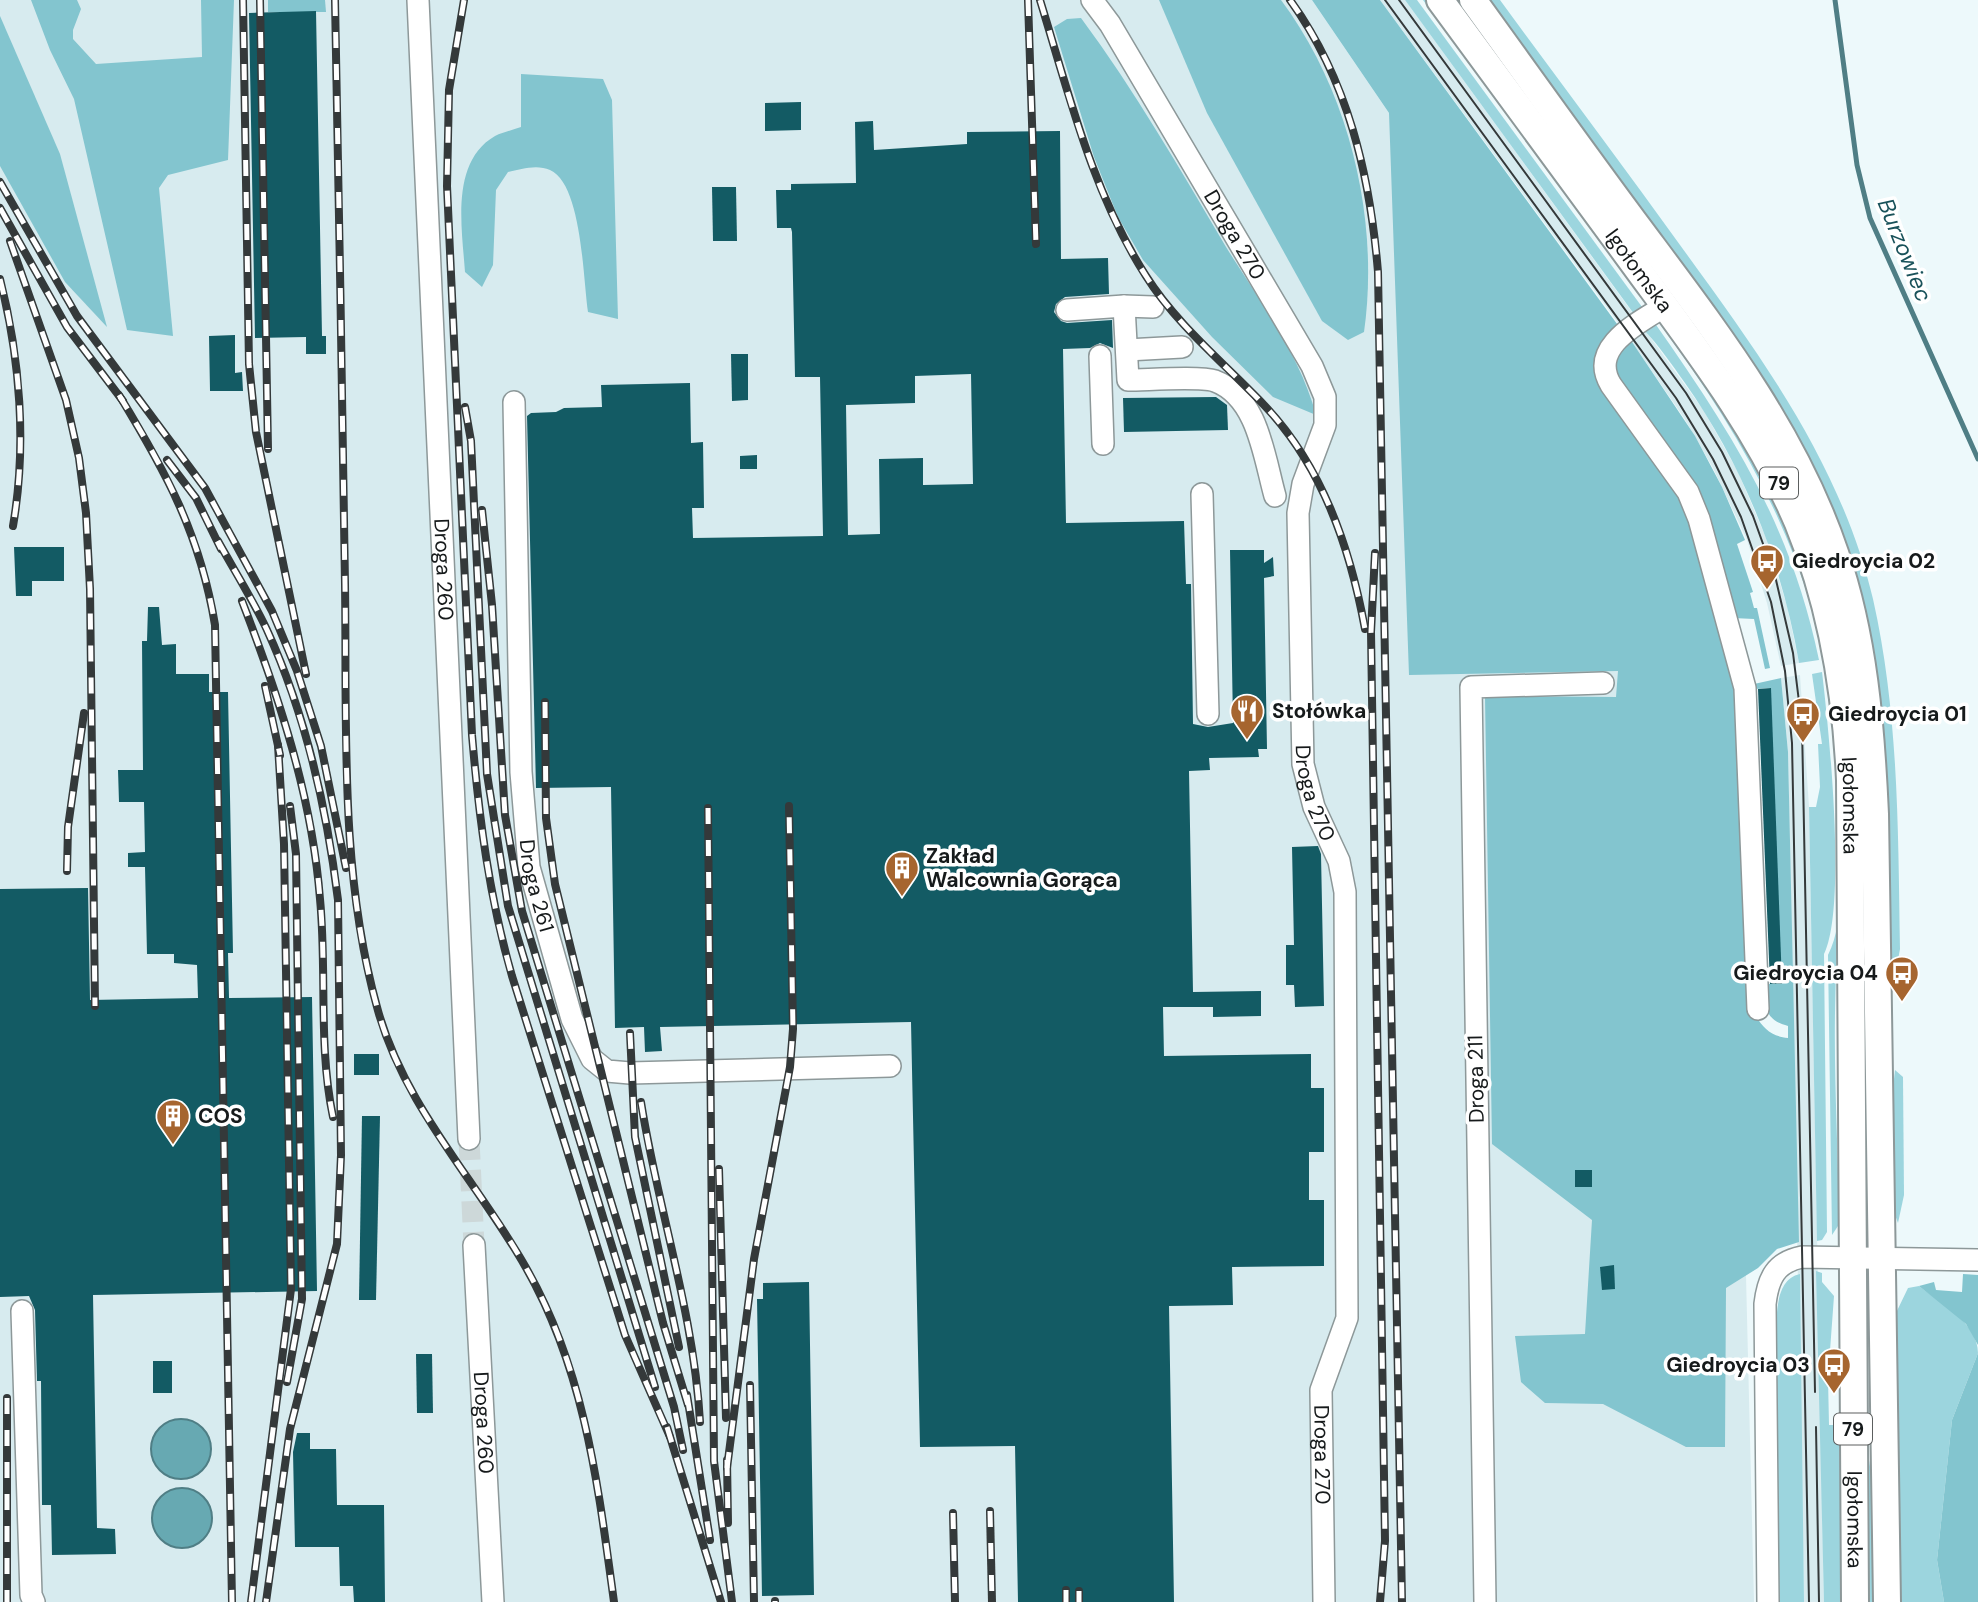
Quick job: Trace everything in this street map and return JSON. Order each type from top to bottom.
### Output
[{"type":"main road","name":"Igołomska","points":[[1440,0],[1665,306],[1741,416],[1783,490],[1808,550],[1837,654],[1844,694],[1850,780],[1855,1602]]},
{"type":"main road","name":"Igołomska","points":[[1473,0],[1744,373],[1799,465],[1836,554],[1858,642],[1871,743],[1887,1602]]},
{"type":"street","name":"Droga 260","points":[[418,0],[469,1139]]},
{"type":"street","name":"Droga 270","points":[[1092,0],[1110,24],[1312,366],[1325,397],[1325,425],[1303,484],[1298,513],[1303,764],[1314,807],[1339,862],[1345,892],[1347,1318],[1321,1390],[1324,1602]]},
{"type":"street","points":[[1124,306],[1129,380],[1214,380],[1236,395],[1252,415],[1275,496]]},
{"type":"street","points":[[1665,306],[1613,343],[1606,356],[1605,371],[1611,385],[1688,492],[1699,519],[1745,688],[1758,1009]]},
{"type":"street","points":[[1067,310],[1153,307]]},
{"type":"street","points":[[1126,350],[1182,347]]},
{"type":"street","points":[[1100,356],[1104,444]]},
{"type":"street","name":"Droga 261","points":[[514,402],[521,772],[529,867],[572,1019],[592,1059],[607,1071],[630,1073],[890,1066]]},
{"type":"street","points":[[1202,494],[1208,714]]},
{"type":"street","name":"Droga 211","points":[[1485,1602],[1471,687],[1603,683]]},
{"type":"street","name":"Droga 260","points":[[474,1245],[493,1602]]},
{"type":"street","points":[[1768,1602],[1765,1304],[1768,1284],[1775,1270],[1794,1259],[1852,1256],[1978,1260]]},
{"type":"street","points":[[22,1311],[31,1595],[34,1602]]},
{"type":"shaded area","points":[[0,0],[1312,0],[1389,113],[1733,746],[1754,1602],[0,1602]]},
{"type":"shaded area","points":[[31,0],[77,0],[81,9],[73,30],[73,39],[96,64],[202,57],[201,0],[234,0],[228,160],[168,175],[159,188],[173,336],[127,330],[74,99],[50,50]]},
{"type":"shaded area","points":[[268,0],[325,0],[326,12],[268,12]]},
{"type":"shaded area","points":[[1159,0],[1281,0],[1305,36],[1325,74],[1341,115],[1363,201],[1368,289],[1364,332],[1348,340],[1322,321],[1207,113]]},
{"type":"shaded area","points":[[1312,0],[1380,0],[1620,328],[1603,342],[1596,359],[1686,502],[1737,696],[1751,1009],[1766,1029],[1775,1035],[1788,1038],[1788,1026],[1774,1020],[1766,1005],[1766,984],[1781,984],[1770,688],[1755,689],[1754,684],[1781,678],[1788,752],[1799,1242],[1777,1249],[1758,1268],[1726,1288],[1725,1447],[1686,1447],[1603,1404],[1545,1403],[1521,1382],[1515,1336],[1585,1334],[1592,1220],[1492,1144],[1485,696],[1616,697],[1618,671],[1409,675],[1389,113]]},
{"type":"shaded area","points":[[1380,0],[1405,0],[1704,411],[1738,472],[1766,538],[1787,606],[1799,663],[1781,666],[1767,603],[1747,540],[1713,468],[1684,418],[1622,328]]},
{"type":"shaded area","points":[[1405,0],[1417,0],[1645,311],[1634,314]]},
{"type":"shaded area","points":[[1423,0],[1426,0],[1647,301],[1646,304]]},
{"type":"shaded area","points":[[1487,0],[1500,0],[1739,328],[1794,413],[1841,502],[1873,599],[1888,686],[1896,773],[1900,949],[1897,965],[1893,966],[1889,952],[1873,658]]},
{"type":"shaded area","points":[[0,16],[60,154],[107,327],[65,282],[0,166]]},
{"type":"shaded area","points":[[1081,18],[1138,102],[1277,328],[1300,371],[1316,415],[1273,397],[1212,337],[1143,260],[1118,217],[1094,157],[1054,27],[1067,19]]},
{"type":"shaded area","points":[[521,74],[603,79],[612,100],[618,319],[588,312],[575,212],[561,179],[545,168],[508,172],[496,190],[493,265],[482,287],[465,272],[461,216],[465,179],[471,162],[481,148],[495,136],[521,127]]},
{"type":"shaded area","points":[[1654,322],[1709,403],[1755,482],[1792,566],[1819,660],[1799,663],[1782,589],[1758,517],[1743,482],[1706,415],[1670,362],[1643,329]]},
{"type":"shaded area","points":[[1660,324],[1663,324],[1683,352],[1740,438],[1773,499],[1800,562],[1817,617],[1828,672],[1835,729],[1839,863],[1831,706],[1825,665],[1800,572],[1762,485],[1739,444]]},
{"type":"shaded area","points":[[1630,339],[1695,436],[1722,487],[1745,540],[1737,544],[1753,592],[1750,593],[1754,608],[1757,608],[1770,668],[1765,669],[1754,619],[1733,618],[1705,517],[1615,376],[1616,356]]},
{"type":"shaded area","points":[[1822,672],[1832,774],[1835,859],[1831,931],[1824,954],[1827,1232],[1822,1240],[1817,1241],[1809,807],[1816,807],[1820,787],[1818,744],[1822,744],[1812,674]]},
{"type":"shaded area","points":[[1800,675],[1809,807],[1824,1602],[1804,1602],[1788,752],[1781,678]]},
{"type":"shaded area","points":[[1839,863],[1840,894],[1837,924],[1838,900]]},
{"type":"shaded area","points":[[1837,924],[1835,1038],[1839,1215],[1838,1226],[1832,1235],[1828,955]]},
{"type":"shaded area","points":[[1895,1070],[1903,1077],[1904,1195],[1898,1223],[1894,1212],[1891,1106]]},
{"type":"shaded area","points":[[1816,1271],[1822,1273],[1822,1282],[1834,1296],[1828,1378],[1829,1425],[1835,1425],[1844,1451],[1845,1602],[1824,1602]]},
{"type":"shaded area","points":[[1800,1274],[1804,1602],[1778,1602],[1777,1315],[1782,1289],[1792,1277]]},
{"type":"shaded area","points":[[1963,1274],[1978,1275],[1978,1345],[1966,1324],[1919,1286],[1934,1282],[1936,1290],[1962,1292]]},
{"type":"shaded area","points":[[1919,1286],[1965,1323],[1972,1332],[1978,1353],[1952,1420],[1937,1560],[1944,1602],[1898,1602],[1895,1315],[1908,1288]]},
{"type":"shaded area","points":[[1978,1353],[1978,1602],[1944,1602],[1937,1560],[1952,1420]]},
{"type":"shaded area","points":[[181,1419],[198,1424],[206,1432],[211,1449],[206,1466],[198,1474],[181,1479],[164,1474],[156,1466],[151,1449],[156,1432],[164,1424]]},
{"type":"shaded area","points":[[1864,1427],[1877,1513],[1879,1602],[1866,1602]]},
{"type":"shaded area","points":[[182,1488],[199,1493],[207,1501],[212,1518],[207,1535],[199,1543],[182,1548],[165,1543],[157,1535],[152,1518],[157,1501],[165,1493]]},
{"type":"building","points":[[316,11],[322,336],[326,336],[326,354],[306,354],[306,337],[255,338],[249,13]]},
{"type":"building","points":[[801,102],[801,130],[765,131],[765,103]]},
{"type":"building","name":"Zakład Walcownia Gorąca","points":[[873,121],[874,150],[967,144],[967,132],[1060,131],[1061,259],[1108,258],[1109,294],[1065,297],[1056,304],[1054,312],[1061,321],[1067,323],[1112,320],[1113,348],[1100,343],[1090,348],[1063,349],[1066,523],[1184,521],[1186,584],[1191,584],[1193,724],[1208,727],[1233,723],[1230,550],[1264,550],[1264,563],[1273,557],[1274,576],[1264,578],[1267,749],[1258,749],[1259,757],[1209,758],[1210,770],[1189,771],[1193,992],[1261,991],[1261,1016],[1213,1017],[1213,1007],[1163,1007],[1164,1056],[1311,1054],[1311,1088],[1324,1088],[1324,1152],[1309,1152],[1309,1200],[1324,1200],[1324,1266],[1232,1267],[1233,1305],[1169,1306],[1174,1602],[1018,1602],[1015,1446],[920,1447],[911,1022],[660,1027],[662,1051],[645,1052],[644,1027],[615,1028],[611,787],[536,788],[527,416],[531,413],[556,412],[564,408],[602,407],[601,385],[690,383],[691,443],[703,442],[704,508],[692,508],[693,538],[823,536],[820,377],[795,377],[792,232],[791,228],[777,228],[776,190],[791,190],[791,184],[856,183],[855,122]],"holes":[[[971,374],[973,484],[923,485],[923,458],[879,459],[880,534],[848,535],[846,405],[915,403],[915,376]]]},
{"type":"building","points":[[712,187],[736,187],[737,241],[713,241]]},
{"type":"building","points":[[235,335],[235,373],[242,372],[243,391],[210,391],[209,336]]},
{"type":"building","points":[[731,354],[748,354],[748,400],[732,401]]},
{"type":"building","points":[[1216,397],[1227,405],[1228,430],[1124,432],[1123,398]]},
{"type":"building","points":[[757,455],[757,469],[740,469],[740,456]]},
{"type":"building","points":[[14,547],[64,547],[64,581],[32,581],[32,596],[16,596]]},
{"type":"building","name":"COS","points":[[148,607],[159,607],[162,645],[176,644],[176,674],[209,674],[209,692],[228,692],[233,953],[228,953],[229,998],[312,997],[317,1291],[93,1295],[97,1528],[115,1529],[116,1554],[52,1555],[51,1505],[42,1505],[41,1381],[37,1381],[35,1310],[29,1296],[0,1297],[0,889],[88,888],[90,1000],[198,998],[197,965],[174,963],[174,954],[147,954],[145,867],[128,867],[128,853],[145,852],[144,802],[119,802],[118,770],[143,770],[142,641],[147,641]]},
{"type":"building","points":[[1771,688],[1782,984],[1770,984],[1758,689]]},
{"type":"building","points":[[1318,846],[1321,854],[1324,1006],[1295,1007],[1294,985],[1286,985],[1286,945],[1294,945],[1292,847]]},
{"type":"building","points":[[354,1054],[379,1054],[379,1075],[354,1075]]},
{"type":"building","points":[[362,1116],[380,1116],[376,1300],[359,1300]]},
{"type":"building","points":[[1575,1170],[1592,1170],[1592,1187],[1575,1187]]},
{"type":"building","points":[[1614,1265],[1615,1289],[1602,1290],[1600,1267]]},
{"type":"building","points":[[809,1282],[814,1595],[762,1596],[757,1299],[763,1299],[763,1283]]},
{"type":"building","points":[[416,1354],[432,1354],[433,1413],[417,1413]]},
{"type":"building","points":[[153,1361],[172,1361],[172,1393],[153,1393]]},
{"type":"building","points":[[297,1433],[310,1433],[310,1449],[336,1449],[337,1505],[384,1505],[385,1602],[354,1602],[353,1586],[340,1586],[339,1547],[295,1547],[293,1452]]},
{"type":"waterway","name":"Burzowiec","points":[[1835,0],[1857,165],[1870,218],[1978,459]]},
{"type":"tunnel","points":[[469,1139],[474,1245]]},
{"type":"tram line","points":[[1385,0],[1676,398],[1713,459],[1741,517],[1771,602],[1785,671],[1792,743],[1809,1602]]},
{"type":"tram line","points":[[1399,0],[1686,393],[1722,452],[1753,516],[1776,580],[1793,653],[1802,726],[1815,1392]]},
{"type":"tram line","points":[[1816,1427],[1819,1602]]},
{"type":"railway","points":[[243,0],[249,364],[256,432],[306,674]]},
{"type":"railway","points":[[260,0],[268,449]]},
{"type":"railway","points":[[335,0],[346,743],[351,850],[365,955],[377,1007],[404,1077],[442,1141],[525,1266],[562,1346],[575,1387],[595,1472],[614,1602]]},
{"type":"railway","points":[[464,0],[449,90],[447,186],[472,735],[482,827],[497,916],[512,976],[625,1335],[670,1437]]},
{"type":"railway","points":[[1028,0],[1036,244]]},
{"type":"railway","points":[[1040,0],[1096,177],[1127,244],[1158,294],[1172,311],[1264,405],[1302,454],[1331,509],[1342,538],[1365,629]]},
{"type":"railway","points":[[1290,0],[1327,63],[1353,130],[1369,200],[1378,272],[1402,1602]]},
{"type":"railway","points":[[0,182],[77,316],[205,488],[272,611],[297,671],[321,746],[346,868]]},
{"type":"railway","points":[[0,208],[67,327],[123,401]]},
{"type":"railway","points":[[10,241],[66,400],[79,458],[86,513],[90,589],[95,1006]]},
{"type":"railway","points":[[0,279],[17,371],[19,402],[20,464],[13,526]]},
{"type":"railway","points":[[119,395],[152,451],[179,505],[200,562],[215,625],[232,1602]]},
{"type":"railway","points":[[465,407],[471,441],[487,774],[508,906],[655,1387]]},
{"type":"railway","points":[[167,460],[196,498],[221,549]]},
{"type":"railway","points":[[482,510],[492,605],[505,815],[522,911],[674,1407],[683,1450]]},
{"type":"railway","points":[[218,541],[267,630],[293,695],[321,797],[338,900],[341,1155],[337,1244],[290,1429],[266,1602]]},
{"type":"railway","points":[[1375,553],[1371,632],[1385,1541],[1380,1602]]},
{"type":"railway","points":[[242,601],[281,710],[310,822],[320,899],[324,1036],[333,1117]]},
{"type":"railway","points":[[265,686],[280,755]]},
{"type":"railway","points":[[545,702],[546,818],[555,884],[663,1323],[688,1405]]},
{"type":"railway","points":[[67,871],[68,827],[84,713]]},
{"type":"railway","points":[[251,1602],[291,1289],[284,844],[278,745]]},
{"type":"railway","points":[[287,1382],[302,1299],[296,854],[290,806]]},
{"type":"railway","points":[[727,1468],[754,1259],[790,1067],[793,1029],[789,806]]},
{"type":"railway","points":[[708,808],[714,1461],[732,1602]]},
{"type":"railway","points":[[630,1033],[635,1137],[679,1347]]},
{"type":"railway","points":[[641,1102],[691,1341],[700,1422]]},
{"type":"railway","points":[[719,1169],[726,1418]]},
{"type":"railway","points":[[750,1385],[754,1602]]},
{"type":"railway","points":[[687,1395],[710,1540]]},
{"type":"railway","points":[[7,1398],[7,1602]]},
{"type":"railway","points":[[667,1427],[721,1602]]},
{"type":"railway","points":[[727,1460],[728,1523]]},
{"type":"railway","points":[[990,1511],[992,1602]]},
{"type":"railway","points":[[953,1513],[955,1602]]},
{"type":"railway","points":[[1066,1590],[1066,1602]]},
{"type":"railway","points":[[1079,1591],[1079,1602]]},
{"type":"place","name":"Giedroycia 02","points":[[1767,591]]},
{"type":"place","name":"Stołówka","points":[[1247,741]]},
{"type":"place","name":"Giedroycia 01","points":[[1803,744]]},
{"type":"place","name":"Zakład Walcownia Gorąca","points":[[902,898]]},
{"type":"place","name":"Giedroycia 04","points":[[1902,1003]]},
{"type":"place","name":"COS","points":[[173,1146]]},
{"type":"place","name":"Giedroycia 03","points":[[1834,1395]]}]
